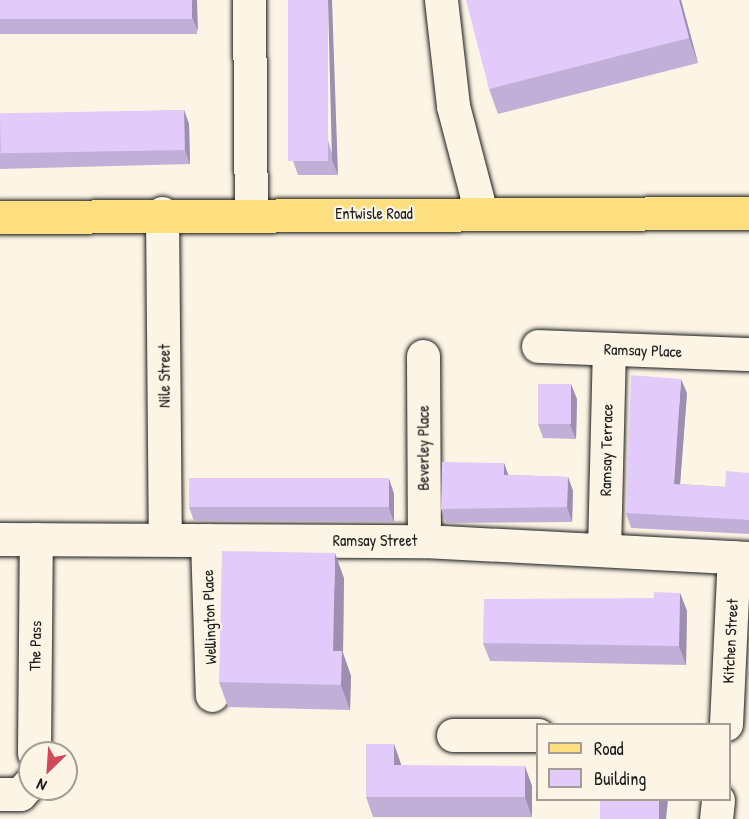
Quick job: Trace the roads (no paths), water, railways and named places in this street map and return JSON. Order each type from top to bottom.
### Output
[{"type":"main road","name":"Entwisle Road","points":[[0,217],[162,213],[749,213]]},
{"type":"street","points":[[249,0],[251,213]]},
{"type":"street","points":[[441,0],[453,106],[481,213]]},
{"type":"street","name":"Nile Street","points":[[162,213],[165,539]]},
{"type":"street","name":"Ramsay Place","points":[[538,346],[749,354]]},
{"type":"street","name":"Ramsay Terrace","points":[[604,550],[609,349]]},
{"type":"street","name":"Beverley Place","points":[[423,356],[423,540]]},
{"type":"street","name":"Ramsay Street","points":[[0,539],[423,540],[741,557]]},
{"type":"street","name":"The Pass","points":[[34,741],[36,539]]},
{"type":"street","name":"Wellington Place","points":[[207,540],[212,695]]},
{"type":"street","name":"Kitchen Street","points":[[726,723],[741,557]]},
{"type":"street","points":[[453,735],[536,735]]},
{"type":"street","points":[[731,736],[749,737]]},
{"type":"street","points":[[0,794],[18,794]]},
{"type":"street","points":[[716,819],[718,801]]}]
